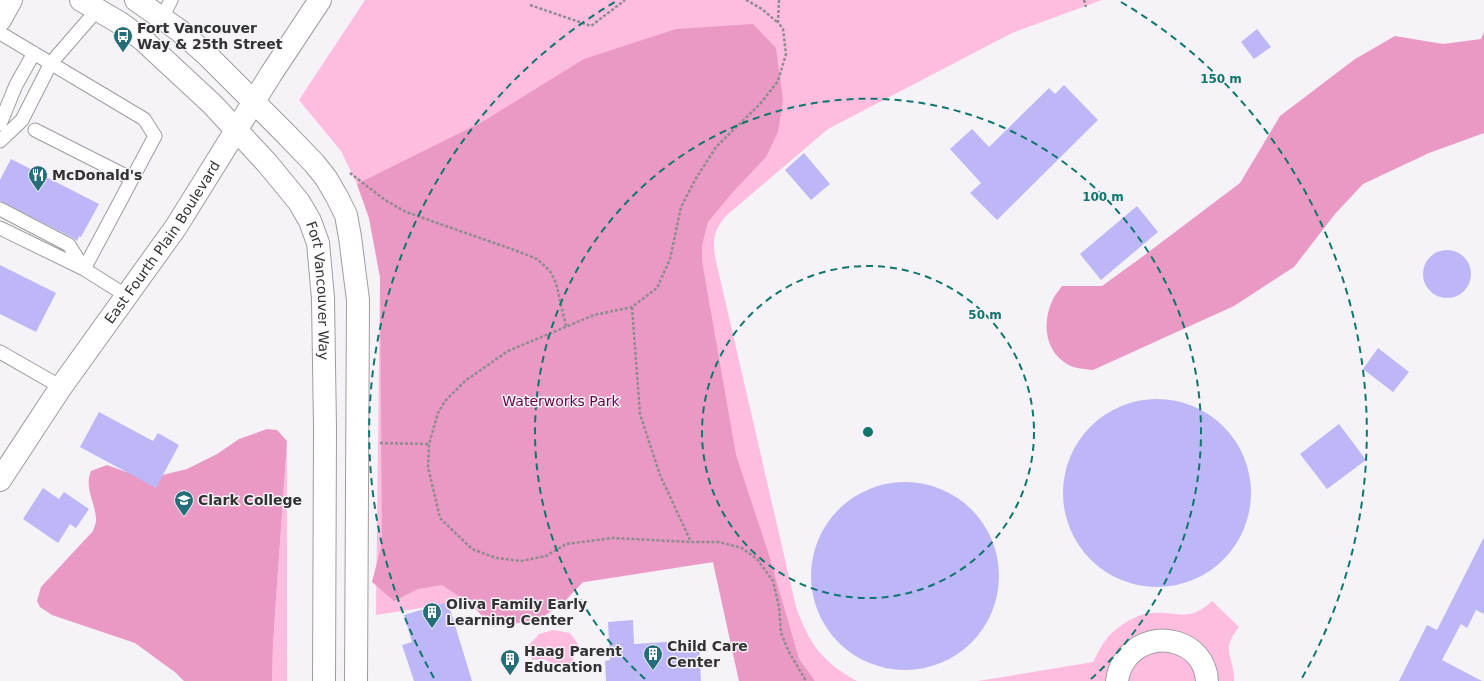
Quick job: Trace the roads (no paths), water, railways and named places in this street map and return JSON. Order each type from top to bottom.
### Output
[{"type":"street","points":[[0,20],[10,0]]},
{"type":"street","points":[[136,0],[167,9],[206,54],[326,178],[346,215],[358,300],[356,681]]},
{"type":"street","name":"East Fourth Plain Boulevard","points":[[0,480],[61,387],[176,226],[320,0]]},
{"type":"street","name":"Fort Vancouver Way","points":[[89,5],[120,23],[142,39],[208,101],[236,130],[267,163],[299,202],[310,221],[318,243],[323,298],[325,429],[324,681]]},
{"type":"street","points":[[1117,681],[1123,662],[1133,650],[1146,642],[1162,640],[1177,642],[1190,649],[1201,660],[1208,681]]},
{"type":"lane","points":[[0,141],[22,120],[51,63],[89,5]]},
{"type":"lane","points":[[0,33],[144,119],[155,136],[84,269]]},
{"type":"lane","points":[[0,124],[16,85],[34,53]]},
{"type":"lane","points":[[35,130],[132,179]]},
{"type":"lane","points":[[0,209],[69,245],[84,269]]},
{"type":"lane","points":[[0,228],[84,269],[127,296]]},
{"type":"lane","points":[[0,352],[61,387]]},
{"type":"place","name":"Fort Vancouver Way & 25th Street","points":[[123,53]]},
{"type":"place","name":"McDonald's","points":[[38,192]]},
{"type":"place","name":"Clark College","points":[[184,517]]},
{"type":"place","name":"Oliva Family Early Learning Center","points":[[432,629]]},
{"type":"place","name":"Child Care Center","points":[[653,671]]},
{"type":"place","name":"Haag Parent Education","points":[[510,676]]},
{"type":"park label","name":"Waterworks Park","points":[[561,401]]}]
